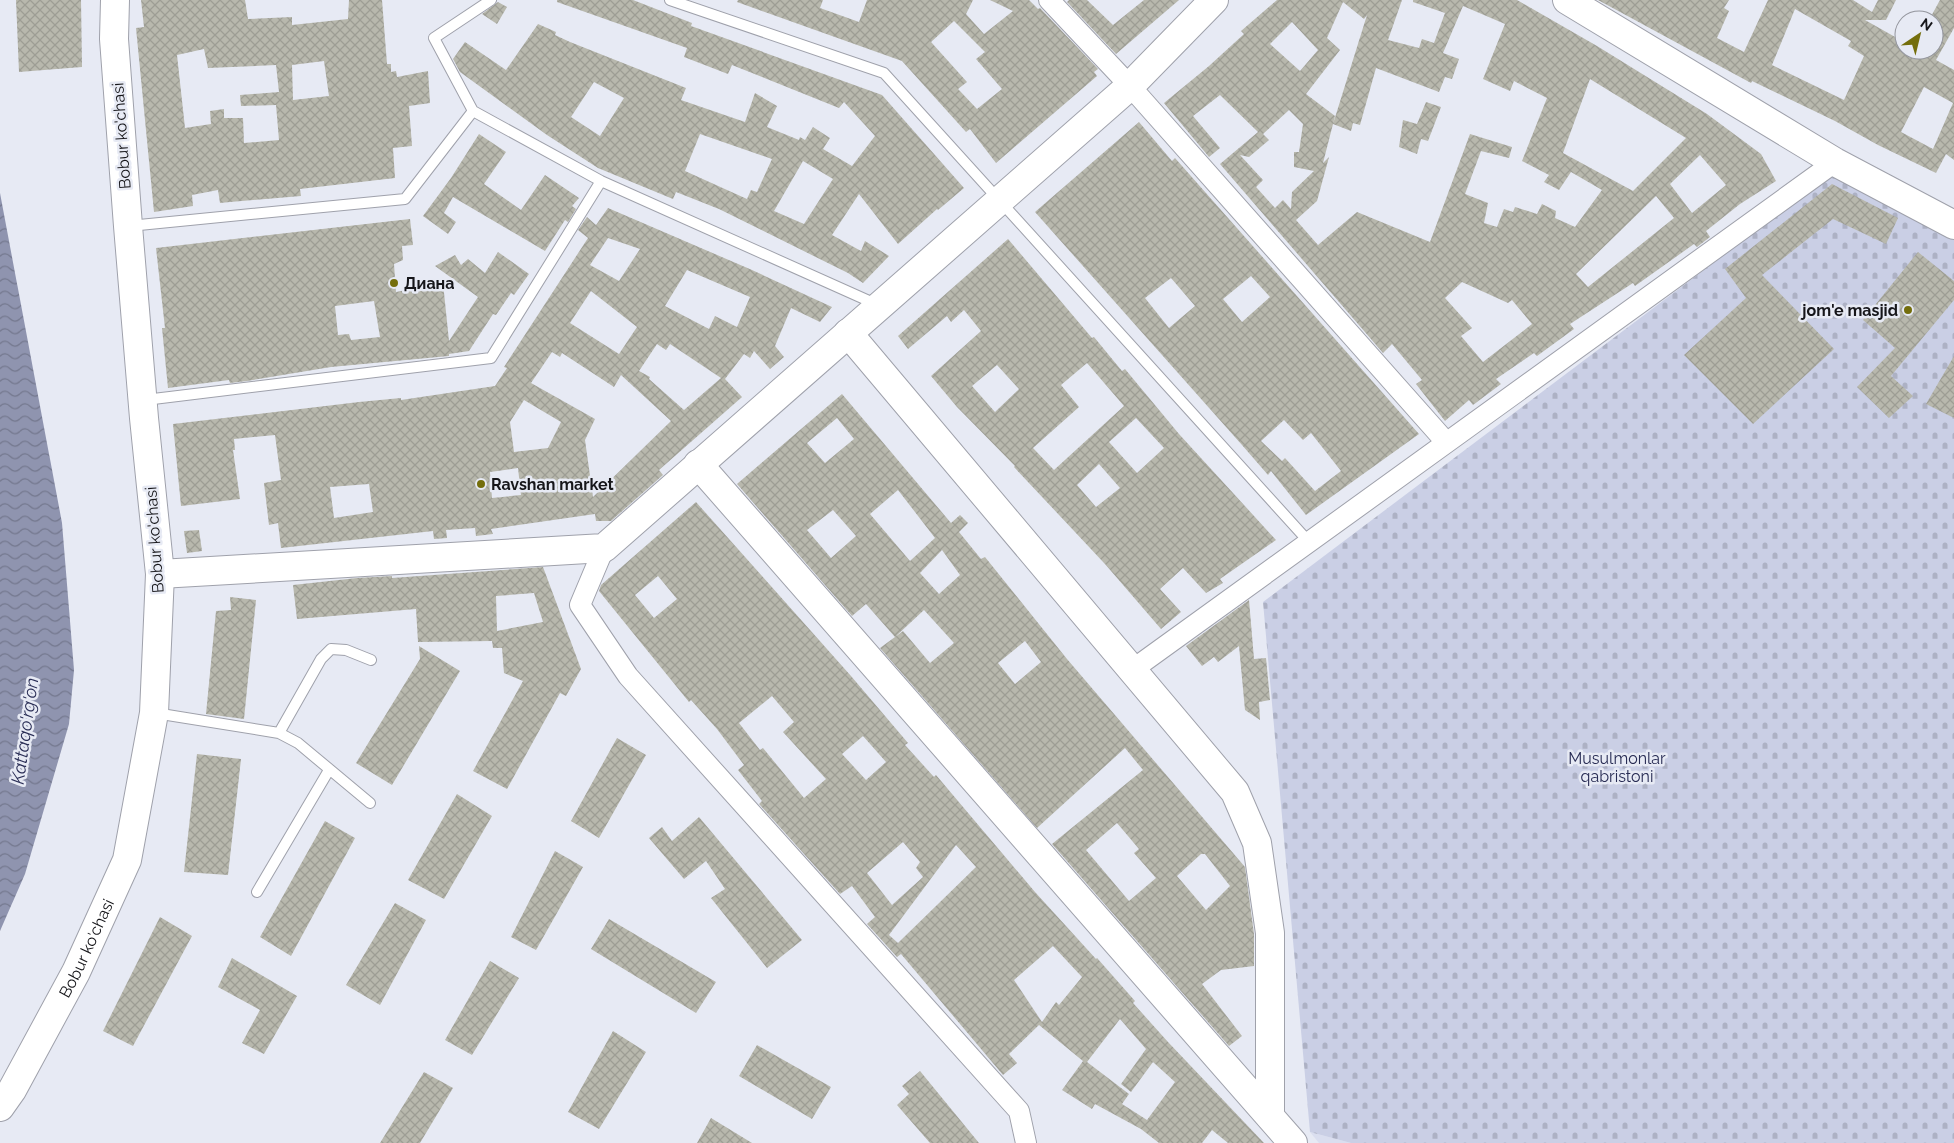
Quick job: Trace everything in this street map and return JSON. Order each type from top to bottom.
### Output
[{"type":"street","name":"Bobur ko'chasi","points":[[0,1107],[12,1090],[76,972],[127,860],[154,713],[160,574],[142,400],[128,226],[114,39],[115,0]]},
{"type":"street","points":[[1049,0],[1130,86],[1446,442]]},
{"type":"street","points":[[1026,1143],[1019,1111],[628,676],[580,605],[604,548],[1130,86],[1214,0]]},
{"type":"street","points":[[1567,0],[1835,162],[1954,226]]},
{"type":"street","points":[[1132,670],[1835,162]]},
{"type":"street","points":[[848,333],[1236,792],[1257,843],[1270,933],[1270,1116]]},
{"type":"street","points":[[698,464],[1293,1143]]},
{"type":"street","points":[[160,574],[604,548]]},
{"type":"lane","points":[[492,0],[434,38],[473,111],[601,181],[879,306]]},
{"type":"lane","points":[[670,0],[884,73],[1001,199],[1309,542]]},
{"type":"lane","points":[[128,226],[405,199],[473,111]]},
{"type":"lane","points":[[142,400],[491,358],[601,181]]},
{"type":"lane","points":[[278,733],[320,659],[331,650],[346,650],[371,660]]},
{"type":"lane","points":[[154,713],[278,733],[298,743],[370,803]]},
{"type":"lane","points":[[257,892],[329,770]]},
{"type":"shaded area","points":[[1310,1132],[1351,1143],[1319,1143]]},
{"type":"green space","name":"Musulmonlar qabristoni","points":[[1830,175],[1954,240],[1954,1143],[1351,1143],[1310,1132],[1263,602]]},
{"type":"water","name":"Kattaqo'rg'on","points":[[0,193],[62,523],[74,670],[69,724],[25,874],[0,931]]},
{"type":"building","points":[[16,0],[81,0],[82,67],[19,72]]},
{"type":"building","points":[[141,0],[245,0],[248,19],[292,17],[292,25],[348,19],[349,0],[382,0],[387,64],[391,64],[391,72],[396,71],[397,77],[428,71],[430,103],[409,106],[412,146],[393,148],[395,178],[300,189],[301,196],[220,203],[218,190],[192,195],[193,206],[154,212],[136,28],[144,27]],"holes":[[[204,49],[208,68],[276,65],[279,92],[240,95],[241,106],[276,105],[279,140],[244,143],[243,118],[224,118],[224,109],[210,111],[211,124],[185,128],[177,55]],[[324,61],[329,96],[293,100],[292,65]]]},
{"type":"building","points":[[557,0],[633,0],[692,23],[691,26],[882,95],[964,188],[898,244],[859,194],[832,235],[861,251],[865,241],[889,256],[863,283],[848,273],[719,209],[676,192],[673,199],[598,168],[547,135],[460,72],[453,59],[465,42],[506,70],[538,24],[556,32],[555,35],[570,42],[686,88],[681,100],[745,122],[755,93],[777,106],[767,127],[799,140],[800,137],[805,140],[813,127],[830,138],[823,149],[852,166],[875,136],[844,102],[839,108],[732,65],[728,74],[684,57],[687,48],[557,2]],"holes":[[[594,82],[624,98],[600,136],[571,117]],[[700,134],[772,159],[757,192],[751,190],[747,199],[685,171]],[[803,161],[833,179],[804,224],[774,211]]]},
{"type":"building","points":[[738,0],[823,0],[820,8],[859,22],[867,0],[973,0],[966,14],[984,34],[1013,11],[990,0],[1029,0],[1038,9],[1040,8],[1098,69],[1094,72],[1097,76],[996,163],[970,129],[966,132],[902,61],[737,2]],"holes":[[[954,21],[985,52],[976,59],[1002,89],[977,109],[958,89],[967,82],[931,42]]]},
{"type":"building","points":[[1069,0],[1087,0],[1113,25],[1144,0],[1179,0],[1116,54],[1067,2]]},
{"type":"building","points":[[1277,0],[1402,0],[1388,40],[1419,48],[1422,39],[1434,43],[1445,13],[1413,2],[1413,0],[1517,0],[1597,46],[1707,114],[1761,154],[1776,181],[1740,204],[1706,231],[1710,237],[1697,247],[1694,244],[1635,286],[1633,283],[1570,324],[1574,329],[1537,356],[1534,353],[1496,379],[1501,384],[1473,405],[1469,400],[1445,421],[1416,384],[1422,380],[1392,344],[1383,353],[1220,164],[1258,132],[1220,95],[1193,116],[1220,148],[1209,157],[1164,103],[1244,34],[1241,31]],"holes":[[[1343,2],[1364,19],[1367,15],[1333,124],[1335,116],[1306,94],[1340,50],[1327,38]],[[1463,6],[1505,24],[1483,79],[1510,91],[1514,81],[1547,98],[1522,161],[1549,175],[1544,182],[1559,190],[1571,172],[1602,190],[1575,227],[1555,218],[1556,211],[1542,204],[1537,214],[1515,207],[1513,212],[1504,209],[1497,227],[1484,223],[1488,203],[1465,194],[1481,151],[1509,158],[1512,147],[1470,134],[1430,242],[1357,212],[1318,245],[1296,220],[1317,201],[1329,157],[1323,163],[1333,124],[1351,131],[1353,123],[1360,125],[1376,68],[1439,92],[1445,77],[1452,79],[1459,59],[1443,53]],[[1292,22],[1318,50],[1300,71],[1270,44]],[[1590,79],[1686,138],[1633,191],[1563,153]],[[1289,110],[1303,124],[1299,152],[1294,152],[1294,167],[1314,171],[1292,192],[1291,209],[1283,200],[1275,208],[1256,187],[1263,180],[1240,155],[1249,157],[1269,140],[1263,134]],[[1700,155],[1726,185],[1692,213],[1670,184]],[[1656,196],[1674,218],[1588,287],[1576,274]],[[1462,282],[1508,303],[1512,300],[1532,324],[1483,362],[1461,336],[1472,328],[1445,298]]]},
{"type":"building","points":[[1598,0],[1729,0],[1724,8],[1729,11],[1717,38],[1744,52],[1768,0],[1853,0],[1872,12],[1878,0],[1896,0],[1886,20],[1865,20],[1894,36],[1894,60],[1936,60],[1954,70],[1954,160],[1946,154],[1936,173],[1752,81],[1751,83]],"holes":[[[1795,9],[1851,41],[1848,46],[1864,56],[1844,100],[1772,65]],[[1924,87],[1953,103],[1933,149],[1901,132]]]},
{"type":"building","points":[[1940,0],[1954,0],[1954,28],[1944,46],[1944,10],[1934,10]]},
{"type":"building","points":[[498,2],[507,7],[497,24],[482,14]]},
{"type":"building","points":[[1426,102],[1441,107],[1428,141],[1421,139],[1417,154],[1399,147],[1403,120],[1417,124]]},
{"type":"building","points":[[1139,122],[1172,161],[1175,158],[1419,434],[1306,515],[1271,471],[1268,475],[1035,212]],"holes":[[[1251,276],[1270,297],[1242,322],[1223,299]],[[1171,278],[1195,306],[1169,328],[1145,298]],[[1284,420],[1303,440],[1311,433],[1341,471],[1315,491],[1285,458],[1282,461],[1261,441]]]},
{"type":"building","points":[[479,134],[506,152],[484,184],[521,210],[545,175],[579,198],[572,206],[576,209],[568,222],[565,220],[545,251],[453,197],[444,213],[456,222],[448,234],[423,216],[451,178]]},
{"type":"building","points":[[1832,184],[1898,218],[1886,244],[1833,219],[1762,275],[1834,349],[1753,424],[1684,355],[1746,298],[1725,269]]},
{"type":"building","points":[[608,208],[752,270],[832,307],[820,322],[791,308],[775,346],[784,357],[770,369],[754,351],[750,358],[744,354],[725,379],[742,397],[659,470],[663,475],[611,521],[596,521],[595,514],[491,529],[493,534],[476,536],[475,528],[446,530],[447,538],[434,539],[433,531],[281,548],[278,523],[269,525],[264,483],[281,480],[275,435],[234,439],[235,450],[233,450],[240,499],[181,506],[173,424],[359,402],[401,398],[401,400],[495,386],[507,368],[504,367],[588,238],[578,230],[587,217],[596,225]],"holes":[[[608,238],[640,249],[619,281],[590,265]],[[687,270],[750,297],[737,327],[715,316],[709,329],[665,306]],[[591,291],[637,327],[619,354],[570,323]],[[657,344],[666,350],[670,344],[721,378],[684,410],[649,379],[650,377],[639,371]],[[552,352],[560,357],[562,353],[614,387],[621,375],[671,421],[593,497],[585,440],[595,419],[531,383]],[[524,400],[561,422],[548,448],[514,452],[510,422]],[[518,468],[521,495],[492,498],[490,472]],[[369,484],[373,512],[334,518],[330,487]]]},
{"type":"building","points":[[410,219],[413,245],[402,246],[403,260],[394,264],[396,292],[443,283],[449,341],[478,297],[435,266],[455,255],[461,265],[468,259],[485,273],[498,252],[529,274],[514,295],[511,293],[496,315],[493,314],[469,351],[449,354],[449,356],[331,367],[247,381],[230,383],[229,380],[168,388],[162,328],[165,328],[156,248]],"holes":[[[374,301],[380,337],[351,340],[349,334],[338,335],[335,306]]]},
{"type":"building","points":[[1008,239],[1092,338],[1094,337],[1122,371],[1125,369],[1179,434],[1276,540],[1220,579],[1223,583],[1206,593],[1183,568],[1160,589],[1181,612],[1161,629],[1105,564],[1015,466],[957,407],[931,376],[981,331],[964,310],[951,322],[947,316],[908,349],[898,336]],"holes":[[[1087,363],[1124,406],[1054,470],[1033,448],[1079,407],[1061,385]],[[997,365],[1019,389],[995,412],[972,386]],[[1136,418],[1164,448],[1137,473],[1109,442]],[[1099,464],[1120,488],[1096,507],[1077,485]]]},
{"type":"building","name":"jom'e masjid","points":[[1918,252],[1954,281],[1954,300],[1891,376],[1913,396],[1889,418],[1857,387],[1895,348],[1863,320]]},
{"type":"building","points":[[1954,356],[1954,418],[1926,404]]},
{"type":"building","points":[[842,394],[951,523],[960,515],[968,523],[959,532],[981,559],[985,557],[1067,659],[1245,867],[1254,934],[1254,966],[1221,970],[1202,984],[1242,1036],[1229,1046],[1052,844],[1143,770],[1125,748],[1037,828],[880,648],[895,637],[866,604],[852,616],[737,484]],"holes":[[[837,418],[854,439],[825,463],[807,443]],[[898,490],[935,538],[910,561],[870,514]],[[833,510],[856,536],[831,558],[807,530]],[[942,550],[960,575],[939,594],[920,573]],[[924,610],[954,643],[930,663],[903,631],[895,637]],[[1025,641],[1041,662],[1015,684],[998,663]],[[1117,823],[1139,849],[1134,853],[1156,878],[1129,901],[1086,850]],[[1201,854],[1205,854],[1230,886],[1206,910],[1177,876]]]},
{"type":"building","points":[[696,502],[851,676],[908,743],[905,745],[934,777],[936,775],[1035,892],[1135,1001],[1133,1003],[1264,1143],[1228,1143],[1212,1130],[1202,1143],[1159,1143],[1141,1129],[1095,1104],[1092,1109],[1062,1090],[1083,1061],[1039,1025],[1009,1054],[1017,1063],[1003,1075],[901,954],[897,957],[867,924],[875,917],[852,886],[840,894],[759,804],[762,801],[738,770],[744,765],[717,729],[691,700],[689,702],[599,591],[601,585]],"holes":[[[658,576],[677,599],[654,618],[635,595]],[[772,696],[794,722],[783,732],[826,779],[804,798],[763,748],[760,750],[739,723]],[[863,736],[886,762],[866,780],[842,754]],[[903,842],[920,862],[916,868],[923,877],[892,905],[867,873]],[[956,845],[976,867],[898,943],[889,935]],[[1053,946],[1082,977],[1059,1005],[1056,1002],[1042,1022],[1014,980]],[[1120,1019],[1146,1049],[1121,1084],[1131,1092],[1153,1062],[1175,1082],[1147,1120],[1122,1104],[1129,1094],[1087,1062]]]},
{"type":"building","points":[[199,530],[202,551],[187,553],[184,531]]},
{"type":"building","points":[[543,567],[581,669],[566,696],[560,693],[507,789],[473,771],[523,681],[504,673],[502,648],[493,648],[492,641],[418,642],[416,609],[297,619],[293,585],[357,578],[392,576],[392,578]],"holes":[[[534,593],[543,622],[497,631],[496,596]]]},
{"type":"building","points":[[230,597],[256,600],[244,719],[206,714],[216,611],[231,610]]},
{"type":"building","points":[[1249,600],[1254,659],[1266,658],[1270,700],[1259,702],[1260,720],[1245,710],[1239,646],[1218,662],[1214,657],[1202,666],[1186,646]]},
{"type":"building","points":[[419,646],[460,671],[392,785],[356,763],[420,659]]},
{"type":"building","points":[[617,738],[646,755],[599,838],[571,821]]},
{"type":"building","points":[[197,754],[241,759],[228,875],[184,872]]},
{"type":"building","points":[[457,794],[492,816],[444,899],[408,880]]},
{"type":"building","points":[[699,817],[802,940],[767,968],[711,898],[725,889],[706,861],[684,879],[649,838],[662,827],[672,841]]},
{"type":"building","points":[[325,821],[355,838],[291,956],[260,937]]},
{"type":"building","points":[[555,851],[583,867],[536,950],[511,937]]},
{"type":"building","points":[[395,903],[426,920],[380,1005],[346,985]]},
{"type":"building","points":[[160,917],[192,936],[133,1046],[103,1031]]},
{"type":"building","points":[[609,919],[716,982],[696,1013],[591,949]]},
{"type":"building","points":[[232,958],[297,996],[264,1054],[242,1043],[260,1010],[218,987]]},
{"type":"building","points":[[490,961],[519,978],[472,1055],[445,1040]]},
{"type":"building","points":[[613,1031],[646,1052],[599,1129],[568,1112]]},
{"type":"building","points":[[757,1045],[831,1087],[812,1119],[739,1076]]},
{"type":"building","points":[[920,1071],[979,1143],[930,1143],[897,1105],[909,1094],[902,1086]]},
{"type":"building","points":[[424,1072],[453,1088],[420,1143],[380,1143]]},
{"type":"building","points":[[711,1118],[752,1143],[697,1143]]},
{"type":"place","name":"Диана","points":[[394,283]]},
{"type":"place","name":"jom'e masjid","points":[[1908,310]]},
{"type":"place","name":"Ravshan market","points":[[481,484]]}]
